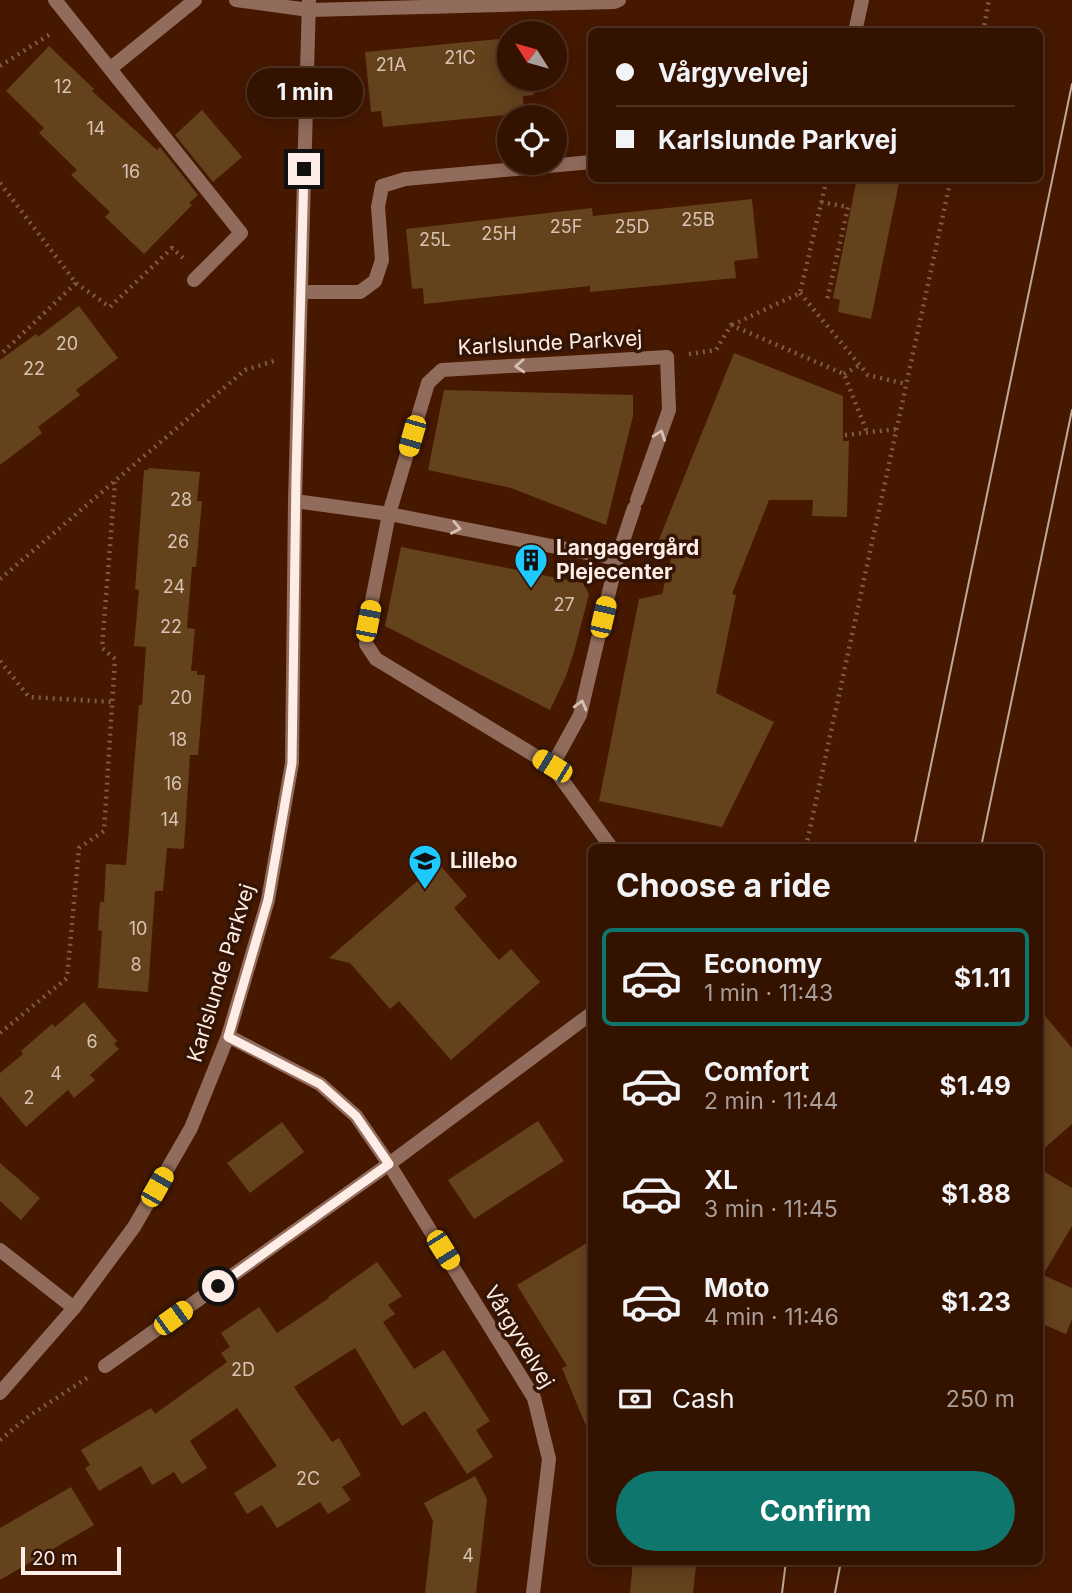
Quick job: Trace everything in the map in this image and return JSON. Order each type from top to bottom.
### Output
[{"type":"street","points":[[55,0],[241,233],[196,277]]},
{"type":"street","points":[[111,68],[195,0]]},
{"type":"street","points":[[236,0],[309,5],[619,0]]},
{"type":"street","points":[[856,28],[862,0]]},
{"type":"street","name":"Karlslunde Parkvej","points":[[0,1393],[74,1308],[134,1227],[191,1128],[228,1037],[268,900],[292,763],[295,501],[309,5]]},
{"type":"street","points":[[302,292],[360,292],[375,281],[382,260],[378,207],[382,186],[405,179],[588,163]]},
{"type":"street","name":"Karlslunde Parkvej","points":[[552,766],[580,715],[617,559],[669,410],[667,357],[442,370],[428,383],[389,514],[368,621],[366,644],[376,659],[552,766],[609,844]]},
{"type":"street","points":[[295,501],[389,514],[617,559]]},
{"type":"street","points":[[105,1366],[389,1164],[588,1016]]},
{"type":"street","name":"Vårgyvelvej","points":[[228,1037],[320,1084],[356,1116],[389,1164],[534,1398],[549,1459],[533,1593]]},
{"type":"street","points":[[0,1250],[74,1308]]},
{"type":"path","points":[[984,28],[989,0]]},
{"type":"path","points":[[0,66],[72,20]]},
{"type":"path","points":[[800,293],[826,182]]},
{"type":"path","points":[[807,844],[950,182]]},
{"type":"path","points":[[0,183],[76,283],[110,307],[172,248],[196,277]]},
{"type":"path","points":[[821,202],[848,207],[827,300]]},
{"type":"path","points":[[0,355],[76,283]]},
{"type":"path","points":[[667,357],[716,350],[731,325],[800,293]]},
{"type":"path","points":[[800,293],[868,375],[906,384]]},
{"type":"path","points":[[731,325],[844,374],[867,432]]},
{"type":"path","points":[[0,579],[245,370],[299,354]]},
{"type":"path","points":[[844,374],[860,365]]},
{"type":"path","points":[[845,435],[897,429]]},
{"type":"path","points":[[0,1033],[67,978],[79,848],[104,831],[115,659],[103,648],[115,482]]},
{"type":"path","points":[[0,661],[29,697],[112,702]]},
{"type":"path","points":[[0,1440],[29,1416],[105,1366]]},
{"type":"building","points":[[497,39],[497,91],[534,91],[534,95],[523,96],[524,105],[497,105],[497,116],[383,127],[381,111],[371,112],[365,52]]},
{"type":"building","points":[[49,46],[94,89],[92,91],[157,150],[160,147],[198,195],[189,203],[192,205],[144,254],[105,217],[110,212],[71,175],[77,170],[39,133],[44,128],[6,91]]},
{"type":"building","points":[[202,110],[242,157],[213,182],[175,135]]},
{"type":"building","points":[[856,182],[899,182],[871,319],[838,312],[840,300],[833,298]]},
{"type":"building","points":[[752,199],[758,258],[734,261],[736,278],[590,292],[590,286],[424,304],[423,288],[412,289],[406,229],[592,208],[593,216]]},
{"type":"building","points":[[79,306],[118,358],[76,390],[80,395],[38,427],[42,433],[0,465],[0,360],[36,334],[38,337]]},
{"type":"building","points":[[734,353],[843,396],[843,441],[849,441],[847,517],[812,516],[813,500],[769,500],[732,594],[736,595],[716,693],[774,722],[722,827],[599,801],[639,599],[662,594],[672,555],[658,542]]},
{"type":"building","points":[[444,390],[633,395],[633,416],[606,525],[511,488],[428,470]]},
{"type":"building","points":[[149,468],[200,472],[197,501],[202,501],[196,567],[192,567],[187,628],[195,629],[191,671],[197,671],[197,675],[205,675],[198,755],[190,755],[184,847],[167,848],[163,891],[155,891],[148,992],[98,988],[102,931],[98,930],[100,902],[104,902],[106,864],[126,865],[146,647],[134,646],[139,590],[135,589],[144,470]]},
{"type":"building","points":[[401,547],[583,583],[589,594],[574,652],[550,710],[385,626]]},
{"type":"building","points":[[438,863],[467,896],[454,908],[499,960],[511,949],[540,982],[451,1060],[399,1001],[390,1009],[350,963],[329,958]]},
{"type":"building","points":[[84,1002],[117,1041],[114,1044],[119,1049],[90,1075],[95,1080],[74,1098],[68,1090],[26,1127],[0,1096],[0,1073],[52,1024],[55,1027]]},
{"type":"building","points":[[1043,1014],[1072,1048],[1072,1124],[1043,1149]]},
{"type":"building","points":[[538,1121],[564,1161],[474,1219],[448,1180]]},
{"type":"building","points":[[282,1122],[304,1152],[250,1193],[227,1163]]},
{"type":"building","points":[[0,1163],[40,1198],[21,1220],[0,1201]]},
{"type":"building","points":[[1043,1171],[1072,1188],[1072,1226],[1043,1275]]},
{"type":"building","points":[[588,1242],[588,1431],[562,1368],[567,1366],[517,1285]]},
{"type":"building","points":[[377,1262],[402,1296],[388,1305],[395,1314],[383,1322],[414,1369],[444,1350],[490,1421],[476,1430],[493,1457],[467,1474],[425,1411],[402,1426],[355,1348],[294,1387],[332,1442],[339,1438],[361,1475],[342,1487],[351,1500],[328,1514],[320,1502],[277,1528],[262,1505],[247,1514],[234,1493],[277,1466],[237,1408],[190,1441],[207,1468],[182,1484],[174,1472],[152,1485],[141,1466],[99,1491],[85,1468],[90,1465],[81,1450],[151,1408],[155,1414],[227,1362],[221,1353],[230,1347],[221,1333],[259,1307],[277,1333]]},
{"type":"building","points":[[1043,1275],[1072,1288],[1072,1319],[1066,1334],[1043,1324]]},
{"type":"building","points":[[475,1476],[487,1499],[476,1593],[425,1593],[433,1521],[424,1503]]},
{"type":"building","points":[[71,1487],[94,1525],[0,1580],[0,1528]]},
{"type":"building","points":[[633,1565],[696,1566],[693,1593],[630,1593]]},
{"type":"tram line","points":[[915,844],[1072,84]]},
{"type":"tram line","points":[[982,844],[1072,410]]},
{"type":"tram line","points":[[782,1593],[786,1565]]},
{"type":"tram line","points":[[835,1593],[840,1565]]},
{"type":"place","name":"Langagergård Plejecenter","points":[[531,590]]},
{"type":"place","name":"Lillebo","points":[[425,891]]},
{"type":"route","points":[[218,1286],[389,1164],[356,1116],[320,1084],[228,1037],[268,900],[292,763],[304,169]]}]
